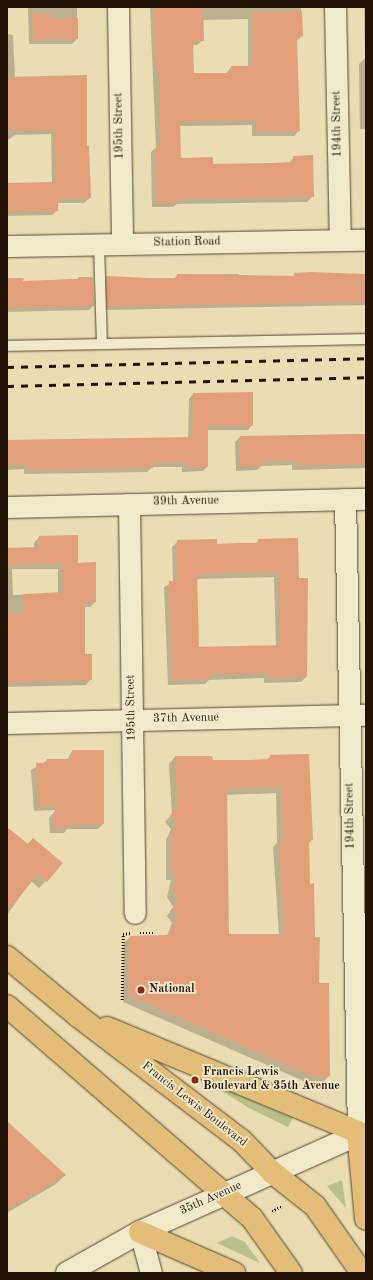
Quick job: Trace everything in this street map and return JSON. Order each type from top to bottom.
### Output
[{"type":"main road","name":"Francis Lewis Boulevard","points":[[7,957],[78,1016],[241,1140],[272,1172],[316,1206],[362,1273]]},
{"type":"main road","points":[[7,1006],[252,1218],[291,1273]]},
{"type":"main road","points":[[78,1016],[362,1132],[365,1213]]},
{"type":"main road","points":[[140,1232],[234,1273]]},
{"type":"street","name":"195th Street","points":[[118,7],[122,244]]},
{"type":"street","name":"194th Street","points":[[335,7],[340,240]]},
{"type":"street","name":"Station Road","points":[[7,246],[366,240]]},
{"type":"street","name":"194th Street","points":[[345,499],[357,715],[362,1132]]},
{"type":"street","name":"39th Avenue","points":[[7,507],[366,499]]},
{"type":"street","name":"195th Street","points":[[129,504],[135,913]]},
{"type":"street","name":"37th Avenue","points":[[7,723],[357,715]]},
{"type":"street","name":"35th Avenue","points":[[67,1273],[140,1232],[362,1132]]},
{"type":"street","points":[[140,1232],[151,1273]]},
{"type":"lane","points":[[99,244],[102,344]]},
{"type":"lane","points":[[7,346],[366,339]]},
{"type":"path","points":[[122,1000],[123,934],[154,933]]},
{"type":"path","points":[[268,1213],[284,1204]]},
{"type":"green space","points":[[206,1081],[293,1118],[288,1127],[249,1108]]},
{"type":"green space","points":[[342,1180],[346,1208],[327,1186]]},
{"type":"green space","points":[[232,1236],[245,1242],[260,1263],[217,1243]]},
{"type":"building","points":[[154,7],[203,7],[204,41],[193,41],[194,73],[231,73],[231,66],[253,66],[253,12],[302,11],[303,36],[297,36],[300,131],[256,131],[257,120],[180,121],[181,158],[213,157],[213,164],[274,163],[293,162],[293,156],[313,155],[314,197],[179,199],[179,202],[157,203],[156,146],[160,146],[160,79],[159,71],[156,72]]},
{"type":"building","points":[[33,14],[51,14],[51,18],[78,18],[78,39],[33,39]]},
{"type":"building","points":[[87,75],[87,146],[89,146],[91,198],[58,199],[58,211],[7,212],[7,183],[56,182],[55,130],[7,130],[7,77]]},
{"type":"building","points":[[311,272],[366,274],[366,302],[107,306],[106,276],[177,278],[177,274],[294,276],[294,273]]},
{"type":"building","points":[[78,277],[93,277],[94,306],[7,308],[7,278],[24,278],[23,281],[78,279]]},
{"type":"building","points":[[253,392],[253,426],[208,425],[208,467],[186,467],[186,462],[153,463],[153,468],[28,470],[28,465],[7,465],[7,440],[193,437],[193,393]]},
{"type":"building","points":[[366,434],[366,464],[297,465],[297,461],[263,461],[263,466],[240,466],[240,436]]},
{"type":"building","points":[[78,535],[78,563],[96,562],[96,602],[85,602],[85,654],[92,654],[92,680],[7,682],[7,613],[24,613],[23,594],[63,592],[62,564],[7,565],[7,548],[39,547],[39,536]]},
{"type":"building","points":[[298,538],[299,578],[308,578],[307,677],[269,678],[269,673],[211,674],[211,679],[173,680],[169,581],[178,581],[177,540],[217,539],[217,544],[258,543],[258,539]],"holes":[[[279,572],[281,645],[199,647],[197,574]]]},
{"type":"building","points":[[72,750],[104,750],[104,824],[70,824],[70,828],[54,828],[54,812],[59,805],[39,806],[36,763],[47,763],[47,759],[72,759]]},
{"type":"building","points":[[309,754],[313,840],[309,840],[310,884],[314,883],[315,937],[320,937],[319,983],[329,983],[330,1076],[315,1077],[129,995],[130,936],[170,935],[178,916],[173,909],[179,900],[173,890],[177,874],[172,874],[172,833],[177,823],[170,815],[178,807],[175,756],[212,756],[213,760],[251,760],[270,759],[270,755]],"holes":[[[282,787],[283,840],[279,840],[285,934],[229,934],[227,789]]]},
{"type":"building","points":[[7,827],[28,844],[33,838],[63,863],[47,882],[38,874],[7,912]]},
{"type":"building","points":[[7,1121],[66,1175],[7,1210]]},
{"type":"railway","points":[[7,367],[366,358]]},
{"type":"railway","points":[[7,386],[366,377]]},
{"type":"place","name":"National","points":[[141,990]]},
{"type":"place","name":"Francis Lewis Boulevard & 35th Avenue","points":[[195,1080]]}]
